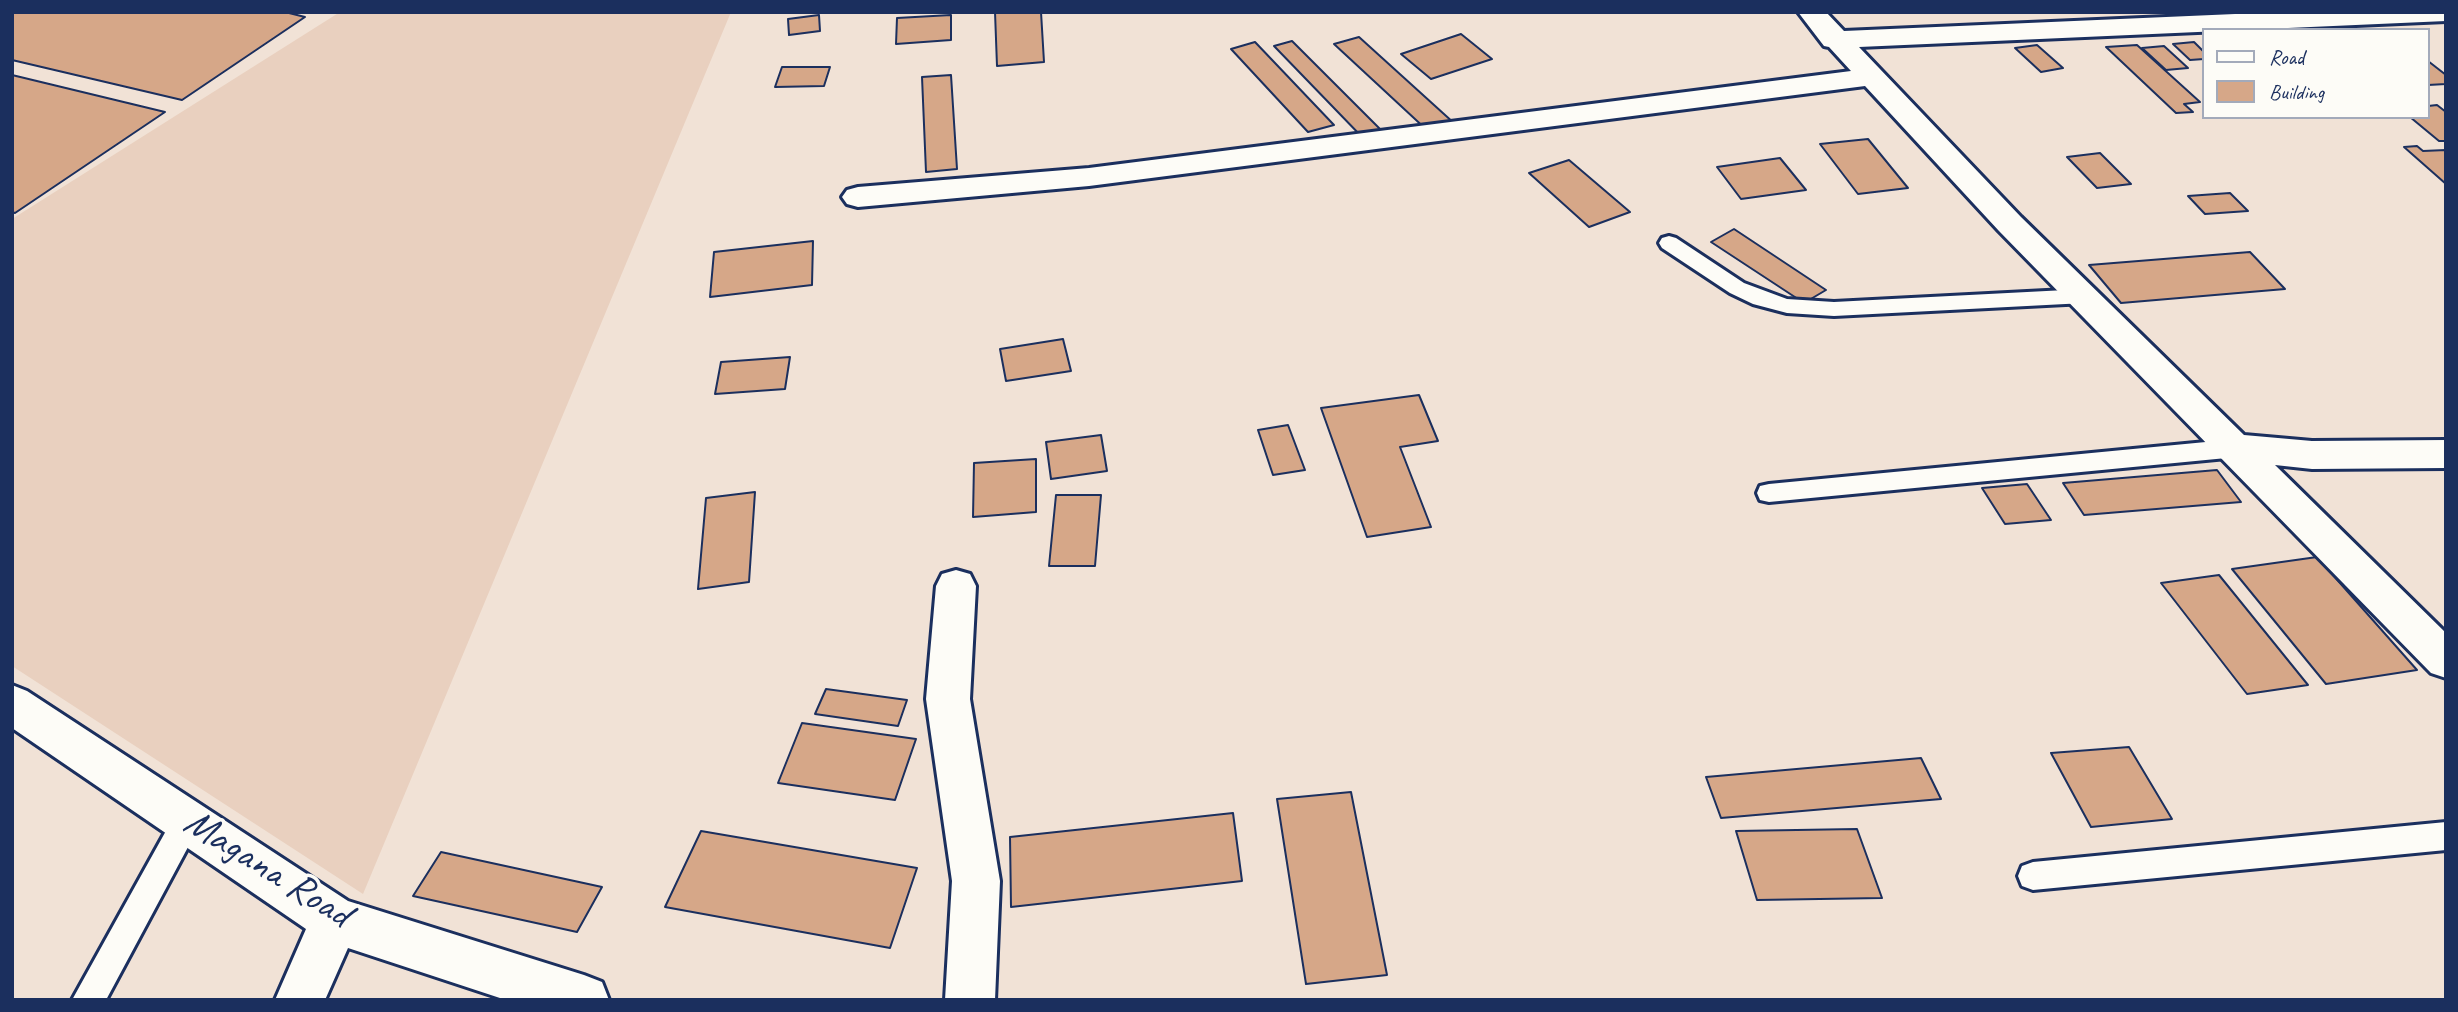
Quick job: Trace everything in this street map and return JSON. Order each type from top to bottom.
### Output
[{"type":"street","points":[[1811,12],[1834,40],[2010,223],[2446,660]]},
{"type":"street","points":[[1834,40],[2446,13]]},
{"type":"street","points":[[858,197],[1089,177],[1870,76]]},
{"type":"street","points":[[2237,448],[2312,455],[2446,453]]},
{"type":"street","points":[[956,586],[948,699],[976,881],[970,1000]]},
{"type":"street","name":"Magana Road","points":[[12,704],[335,920],[584,1000]]},
{"type":"street","points":[[300,1000],[335,920]]},
{"type":"lane","points":[[1669,243],[1737,288],[1761,299],[1787,306],[1834,309],[2085,296]]},
{"type":"lane","points":[[1769,493],[2237,448]]},
{"type":"lane","points":[[88,1000],[187,821]]},
{"type":"lane","points":[[2033,876],[2446,836]]},
{"type":"shaded area","points":[[340,12],[731,12],[363,894],[12,666],[12,219]]},
{"type":"building","points":[[12,12],[285,12],[305,17],[182,100],[12,60]]},
{"type":"building","points":[[995,12],[1041,12],[1044,62],[997,66]]},
{"type":"building","points":[[819,15],[820,31],[789,35],[788,19]]},
{"type":"building","points":[[951,15],[951,40],[896,44],[897,18]]},
{"type":"building","points":[[1461,34],[1492,59],[1431,79],[1401,54]]},
{"type":"building","points":[[1359,37],[1455,124],[1429,132],[1334,44]]},
{"type":"building","points":[[1292,41],[1383,132],[1363,138],[1274,46]]},
{"type":"building","points":[[1255,42],[1334,125],[1308,132],[1231,49]]},
{"type":"building","points":[[2194,42],[2202,50],[2202,59],[2190,60],[2173,44]]},
{"type":"building","points":[[2037,45],[2063,68],[2041,72],[2015,48]]},
{"type":"building","points":[[2137,45],[2200,102],[2184,104],[2193,112],[2176,113],[2106,47]]},
{"type":"building","points":[[2164,46],[2188,68],[2166,70],[2142,48]]},
{"type":"building","points":[[2430,63],[2446,75],[2446,84],[2430,85]]},
{"type":"building","points":[[782,67],[830,67],[824,86],[775,87]]},
{"type":"building","points":[[12,75],[165,112],[15,213],[12,212]]},
{"type":"building","points":[[951,75],[957,169],[926,172],[922,77]]},
{"type":"building","points":[[2437,105],[2446,112],[2446,141],[2439,141],[2412,119],[2430,119],[2430,106]]},
{"type":"building","points":[[1868,139],[1908,188],[1858,194],[1820,144]]},
{"type":"building","points":[[2417,146],[2423,151],[2446,150],[2446,184],[2404,147]]},
{"type":"building","points":[[2100,153],[2131,184],[2097,188],[2067,157]]},
{"type":"building","points":[[1780,158],[1806,190],[1741,199],[1717,167]]},
{"type":"building","points":[[1569,160],[1630,212],[1589,227],[1529,173]]},
{"type":"building","points":[[2230,193],[2248,211],[2205,214],[2188,196]]},
{"type":"building","points":[[1734,229],[1826,290],[1804,303],[1711,242]]},
{"type":"building","points":[[813,241],[812,285],[710,297],[714,252]]},
{"type":"building","points":[[2250,252],[2285,289],[2121,303],[2089,265]]},
{"type":"building","points":[[1063,339],[1071,371],[1006,381],[1000,349]]},
{"type":"building","points":[[790,357],[785,389],[715,394],[721,362]]},
{"type":"building","points":[[1419,395],[1438,441],[1400,447],[1431,527],[1367,537],[1321,408]]},
{"type":"building","points":[[1288,425],[1305,470],[1273,475],[1258,430]]},
{"type":"building","points":[[1101,435],[1107,471],[1051,479],[1046,442]]},
{"type":"building","points":[[1036,459],[1036,512],[973,517],[974,463]]},
{"type":"building","points":[[2217,470],[2241,502],[2084,515],[2063,483]]},
{"type":"building","points":[[2027,484],[2051,520],[2005,524],[1982,488]]},
{"type":"building","points":[[755,492],[749,582],[698,589],[706,498]]},
{"type":"building","points":[[1056,495],[1101,495],[1095,566],[1049,566]]},
{"type":"building","points":[[2317,557],[2417,670],[2326,684],[2232,569]]},
{"type":"building","points":[[2219,575],[2308,685],[2247,694],[2161,583]]},
{"type":"building","points":[[826,689],[907,700],[898,726],[815,714]]},
{"type":"building","points":[[802,723],[916,739],[895,800],[778,783]]},
{"type":"building","points":[[2129,747],[2172,819],[2091,827],[2051,753]]},
{"type":"building","points":[[1921,758],[1941,799],[1721,818],[1706,777]]},
{"type":"building","points":[[1351,792],[1387,975],[1306,984],[1277,799]]},
{"type":"building","points":[[1233,813],[1242,881],[1011,907],[1010,837]]},
{"type":"building","points":[[1857,829],[1882,898],[1757,900],[1736,831]]},
{"type":"building","points":[[701,831],[917,868],[890,948],[665,907]]},
{"type":"building","points":[[441,852],[602,887],[577,932],[413,896]]}]
